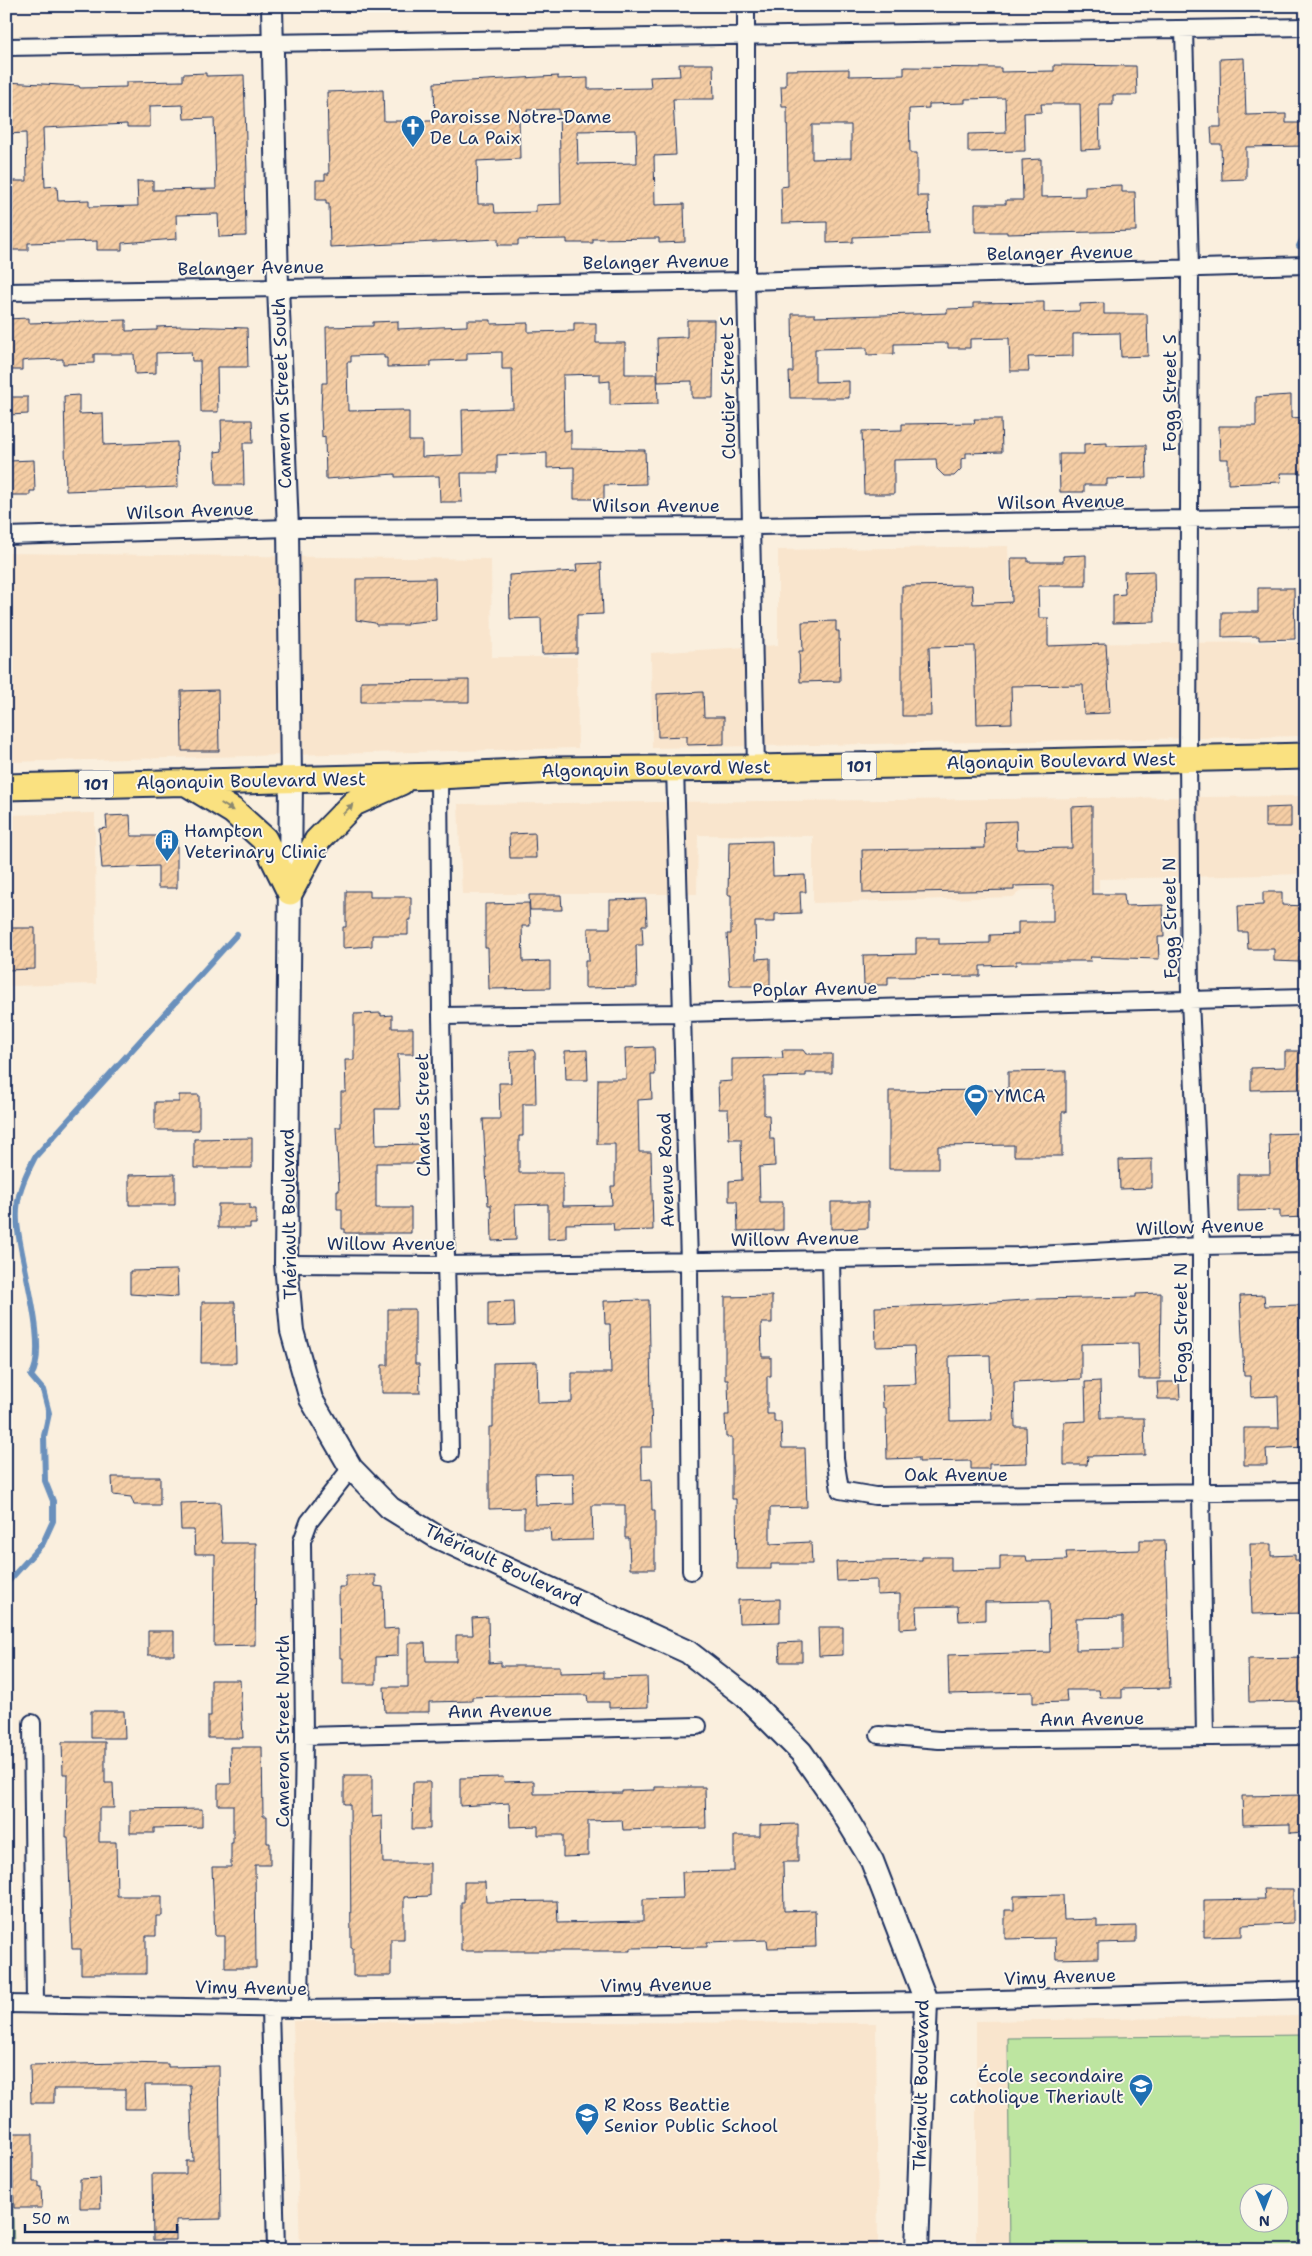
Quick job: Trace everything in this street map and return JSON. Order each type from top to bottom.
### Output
[{"type":"main road","name":"Algonquin Boulevard West","points":[[6,787],[413,777],[555,770],[756,768],[1306,756]]},
{"type":"main road","points":[[290,892],[317,841],[354,803],[413,777]]},
{"type":"main road","name":"Thériault Boulevard","points":[[291,780],[286,1264],[292,1331],[311,1399],[351,1468],[390,1508],[437,1537],[688,1652],[745,1696],[801,1752],[840,1808],[872,1861],[926,2001],[917,2250]]},
{"type":"main road","points":[[186,782],[233,811],[264,839],[290,892]]},
{"type":"street","name":"Cameron Street South","points":[[272,6],[278,287],[288,528],[291,780]]},
{"type":"street","name":"Cloutier Street S","points":[[746,6],[746,281],[756,768]]},
{"type":"street","points":[[6,47],[1306,27]]},
{"type":"street","name":"Fogg Street S","points":[[1184,29],[1190,269],[1188,758]]},
{"type":"street","name":"Belanger Avenue","points":[[6,292],[746,281],[1306,265]]},
{"type":"street","name":"Wilson Avenue","points":[[6,536],[288,528],[751,526],[1306,517]]},
{"type":"street","name":"Fogg Street N","points":[[1188,758],[1190,1000],[1201,1246],[1201,1493],[1205,1738]]},
{"type":"street","name":"Avenue Road","points":[[675,768],[689,1262],[691,1571]]},
{"type":"street","name":"Charles Street","points":[[439,776],[445,1265],[450,1453]]},
{"type":"street","name":"Poplar Avenue","points":[[441,1016],[682,1013],[1306,997]]},
{"type":"street","name":"Willow Avenue","points":[[286,1264],[445,1265],[1020,1256],[1201,1246],[1306,1244]]},
{"type":"street","name":"Oak Avenue","points":[[831,1258],[835,1458],[840,1490],[875,1496],[1306,1491]]},
{"type":"street","name":"Cameron Street North","points":[[300,2009],[304,1736],[302,1541],[309,1522],[351,1468]]},
{"type":"street","points":[[32,1723],[35,2004]]},
{"type":"street","name":"Ann Avenue","points":[[304,1736],[698,1726]]},
{"type":"street","name":"Ann Avenue","points":[[879,1735],[940,1740],[1306,1736]]},
{"type":"street","name":"Vimy Avenue","points":[[6,2004],[300,2009],[926,2001],[1306,1990]]},
{"type":"street","points":[[270,2008],[276,2250]]},
{"type":"shaded area","points":[[1008,546],[1012,644],[1306,642],[1306,736],[652,748],[651,653],[778,645],[778,550]]},
{"type":"shaded area","points":[[6,553],[491,559],[492,657],[577,657],[578,748],[6,762]]},
{"type":"shaded area","points":[[1306,796],[1306,874],[1099,879],[1099,890],[1022,890],[1013,897],[813,903],[813,836],[698,835],[697,894],[462,894],[458,804]]},
{"type":"shaded area","points":[[95,813],[96,984],[6,986],[6,815]]},
{"type":"shaded area","name":"École secondaire catholique Theriault","points":[[1306,2016],[1306,2250],[976,2250],[976,2021]]},
{"type":"shaded area","name":"R Ross Beattie Senior Public School","points":[[293,2021],[876,2023],[878,2250],[300,2250]]},
{"type":"green space","points":[[7,2015],[14,2250],[6,2250]]},
{"type":"green space","name":"École secondaire catholique Theriault","points":[[1306,2035],[1306,2250],[1010,2250],[1008,2038]]},
{"type":"building","points":[[1244,58],[1246,115],[1286,114],[1286,123],[1306,123],[1306,146],[1246,147],[1246,179],[1222,180],[1221,144],[1212,144],[1211,127],[1221,127],[1220,59]]},
{"type":"building","points":[[679,64],[713,64],[714,99],[673,99],[676,155],[654,156],[655,205],[684,204],[685,242],[659,243],[659,238],[593,239],[593,243],[567,243],[567,239],[518,240],[518,245],[498,245],[498,239],[330,247],[329,204],[326,204],[326,200],[316,200],[316,180],[325,180],[325,174],[329,174],[327,92],[383,90],[384,121],[435,121],[434,83],[558,76],[558,79],[588,78],[588,89],[651,88],[650,77],[680,76]],"holes":[[[559,109],[561,204],[536,205],[536,212],[495,213],[494,204],[478,204],[477,161],[520,159],[519,118],[528,118],[527,110]],[[636,130],[637,163],[578,164],[577,131]]]},
{"type":"building","points":[[1054,65],[1136,66],[1137,95],[1113,95],[1113,105],[1099,105],[1100,149],[1081,150],[1080,104],[1041,104],[1042,112],[1024,113],[1025,151],[968,152],[968,134],[1006,133],[1005,98],[965,99],[965,103],[929,104],[929,108],[909,109],[910,153],[917,153],[917,196],[928,196],[929,234],[853,237],[853,242],[827,243],[827,222],[782,223],[781,187],[788,186],[787,107],[782,107],[781,86],[786,86],[786,70],[849,69],[849,76],[904,75],[904,67],[1001,68],[1001,72],[1054,71]],"holes":[[[812,125],[851,125],[851,158],[812,159]]]},
{"type":"building","points":[[206,73],[206,76],[244,75],[247,172],[245,172],[246,236],[219,237],[218,214],[176,215],[177,239],[122,243],[122,250],[97,250],[97,241],[28,243],[28,250],[6,250],[6,181],[27,181],[26,133],[6,134],[6,82],[79,86],[80,88],[126,87],[126,82],[183,81],[183,74]],"holes":[[[183,105],[184,119],[214,118],[216,189],[153,190],[153,181],[137,181],[138,206],[89,207],[89,200],[58,201],[57,186],[45,187],[43,128],[127,124],[127,127],[150,127],[150,106]]]},
{"type":"building","points":[[1041,159],[1041,197],[1085,196],[1085,186],[1122,185],[1122,192],[1135,192],[1136,231],[1007,234],[1007,232],[975,232],[975,204],[1006,204],[1006,200],[1023,200],[1022,160]]},
{"type":"building","points":[[1044,302],[1044,312],[1080,311],[1080,304],[1104,303],[1104,314],[1147,314],[1148,356],[1121,357],[1120,333],[1073,334],[1073,356],[1028,357],[1029,371],[1010,371],[1009,338],[970,339],[970,348],[948,348],[948,343],[894,344],[894,354],[867,355],[867,348],[815,349],[815,382],[849,381],[849,398],[790,398],[789,372],[793,372],[792,314],[815,314],[815,317],[947,313],[947,309],[973,308],[973,303]]},
{"type":"building","points":[[29,318],[29,323],[126,320],[126,331],[157,330],[157,327],[181,326],[247,328],[248,367],[217,367],[218,412],[201,412],[200,361],[192,361],[191,352],[156,353],[156,373],[135,374],[134,354],[94,354],[94,363],[63,364],[63,359],[22,361],[22,370],[6,370],[6,319]]},
{"type":"building","points":[[467,320],[491,320],[491,324],[528,323],[528,332],[574,331],[574,323],[596,323],[596,343],[625,343],[625,374],[657,374],[658,404],[610,405],[610,381],[600,382],[600,374],[563,375],[564,431],[571,430],[571,449],[645,450],[646,484],[604,485],[604,499],[574,499],[574,467],[547,468],[547,453],[497,455],[497,473],[461,473],[462,502],[440,502],[439,476],[395,477],[395,474],[326,479],[325,436],[322,437],[321,413],[322,383],[327,383],[326,327],[373,326],[373,322],[398,321],[398,329],[467,326]],"holes":[[[502,352],[502,369],[512,369],[513,408],[462,410],[463,455],[422,457],[422,441],[409,441],[409,412],[403,412],[403,410],[348,411],[347,362],[351,362],[351,356],[384,355],[384,358],[387,358],[387,367],[431,366],[431,361],[467,360],[467,353]]]},
{"type":"building","points":[[687,320],[714,320],[713,398],[692,398],[692,381],[658,382],[657,338],[687,337]]},
{"type":"building","points":[[79,395],[79,414],[103,413],[104,445],[177,442],[178,487],[66,491],[64,396]]},
{"type":"building","points":[[1291,395],[1291,418],[1306,417],[1306,473],[1280,473],[1281,482],[1228,484],[1228,459],[1220,459],[1219,426],[1256,426],[1256,397]]},
{"type":"building","points":[[8,397],[28,397],[28,414],[8,415]]},
{"type":"building","points":[[974,419],[1001,419],[1002,452],[966,453],[966,458],[961,459],[961,469],[954,476],[944,476],[937,469],[936,459],[894,460],[894,494],[864,494],[862,431],[902,430],[902,424],[975,423]]},
{"type":"building","points":[[221,420],[252,420],[253,443],[243,443],[244,485],[216,485],[215,452],[222,451]]},
{"type":"building","points":[[1107,443],[1107,446],[1146,445],[1147,478],[1107,479],[1107,485],[1084,485],[1084,492],[1060,492],[1059,454],[1084,454],[1084,444]]},
{"type":"building","points":[[34,460],[35,491],[30,491],[30,495],[10,495],[9,461]]},
{"type":"building","points":[[1086,555],[1086,586],[1038,586],[1039,618],[1048,618],[1048,646],[1106,644],[1110,713],[1084,714],[1083,685],[1011,686],[1012,723],[977,724],[975,646],[929,647],[931,716],[902,716],[902,586],[972,585],[973,604],[1012,602],[1011,558],[1028,558],[1028,562],[1063,562],[1063,556]]},
{"type":"building","points":[[601,563],[603,614],[577,615],[577,653],[542,654],[541,618],[510,619],[509,575],[577,571],[576,564]]},
{"type":"building","points":[[1154,571],[1155,622],[1113,623],[1113,595],[1125,594],[1124,572]]},
{"type":"building","points":[[435,578],[436,620],[407,623],[407,625],[376,625],[375,623],[356,620],[356,579]]},
{"type":"building","points":[[1258,588],[1294,588],[1295,639],[1259,640],[1259,636],[1222,637],[1222,612],[1258,612]]},
{"type":"building","points":[[836,621],[836,631],[839,631],[840,681],[800,682],[799,651],[803,651],[802,622]]},
{"type":"building","points":[[469,680],[469,702],[361,702],[361,681]]},
{"type":"building","points":[[218,690],[219,751],[182,751],[181,691]]},
{"type":"building","points":[[703,692],[704,717],[724,717],[724,744],[687,745],[687,736],[658,737],[657,694]]},
{"type":"building","points":[[1092,806],[1092,894],[1124,894],[1125,906],[1163,905],[1164,937],[1158,937],[1159,959],[1090,957],[1091,961],[1016,961],[1016,965],[980,966],[980,976],[888,977],[888,985],[864,985],[863,955],[916,954],[916,938],[939,938],[939,944],[990,943],[990,935],[1018,934],[1018,922],[1053,922],[1053,885],[1014,886],[1014,890],[863,893],[862,850],[985,848],[984,822],[1016,821],[1017,849],[1072,848],[1071,807]]},
{"type":"building","points":[[1291,807],[1291,827],[1265,827],[1265,808]]},
{"type":"building","points":[[130,815],[131,836],[177,836],[177,888],[158,888],[158,866],[102,868],[99,829],[107,828],[106,816]]},
{"type":"building","points":[[535,833],[536,858],[510,858],[509,834]]},
{"type":"building","points":[[772,841],[773,876],[805,875],[806,892],[800,892],[801,913],[775,914],[775,922],[755,922],[756,959],[770,958],[770,986],[730,986],[727,934],[731,934],[731,895],[728,895],[729,842]]},
{"type":"building","points":[[346,891],[370,891],[370,897],[411,897],[411,920],[408,920],[408,935],[372,935],[372,946],[343,948],[343,927],[346,927]]},
{"type":"building","points":[[1263,892],[1282,892],[1282,905],[1306,906],[1306,956],[1299,956],[1299,962],[1274,961],[1274,949],[1248,949],[1247,932],[1239,932],[1238,906],[1263,905]]},
{"type":"building","points":[[529,895],[561,895],[562,910],[530,910]]},
{"type":"building","points":[[646,899],[647,925],[642,925],[643,945],[636,945],[637,987],[585,988],[585,961],[589,961],[588,928],[610,928],[610,900]]},
{"type":"building","points":[[529,903],[530,926],[522,926],[523,962],[550,961],[550,988],[489,989],[488,948],[485,948],[485,904]]},
{"type":"building","points":[[6,928],[35,928],[35,969],[6,970]]},
{"type":"building","points":[[381,1013],[381,1016],[392,1015],[392,1028],[413,1028],[413,1054],[398,1054],[400,1109],[375,1109],[376,1145],[421,1144],[421,1163],[376,1163],[376,1208],[411,1208],[411,1233],[345,1233],[345,1229],[342,1229],[342,1209],[337,1209],[337,1191],[339,1191],[336,1127],[341,1127],[341,1092],[346,1092],[345,1060],[354,1060],[354,1014]]},
{"type":"building","points":[[654,1047],[655,1075],[651,1075],[652,1099],[638,1100],[639,1152],[651,1152],[653,1230],[614,1231],[613,1223],[566,1224],[566,1238],[548,1239],[548,1204],[515,1205],[516,1240],[492,1241],[491,1205],[488,1205],[483,1119],[500,1119],[499,1083],[511,1083],[510,1051],[533,1050],[535,1053],[536,1104],[523,1104],[523,1136],[519,1136],[519,1173],[563,1173],[563,1206],[612,1205],[611,1186],[615,1186],[615,1144],[597,1144],[598,1079],[626,1079],[625,1048]]},
{"type":"building","points":[[587,1050],[588,1080],[566,1080],[565,1051]]},
{"type":"building","points":[[782,1050],[803,1050],[806,1054],[832,1054],[832,1073],[806,1073],[806,1076],[764,1077],[764,1115],[769,1115],[770,1139],[774,1139],[775,1166],[759,1167],[760,1202],[783,1202],[783,1230],[738,1231],[737,1201],[729,1201],[729,1181],[742,1180],[741,1139],[729,1139],[728,1109],[719,1109],[718,1082],[732,1081],[732,1059],[783,1058]]},
{"type":"building","points":[[1285,1051],[1302,1051],[1302,1055],[1306,1055],[1306,1089],[1251,1090],[1251,1068],[1285,1067]]},
{"type":"building","name":"YMCA","points":[[1066,1071],[1066,1112],[1062,1112],[1062,1156],[1014,1156],[1014,1145],[938,1146],[938,1169],[889,1169],[889,1091],[1008,1090],[1008,1072]]},
{"type":"building","points":[[179,1095],[199,1095],[199,1130],[155,1130],[155,1102],[179,1102]]},
{"type":"building","points":[[1301,1133],[1306,1217],[1280,1218],[1280,1210],[1238,1211],[1238,1174],[1270,1174],[1269,1134]]},
{"type":"building","points":[[252,1138],[252,1168],[194,1168],[194,1139]]},
{"type":"building","points":[[1152,1159],[1152,1188],[1120,1189],[1119,1160]]},
{"type":"building","points":[[175,1174],[175,1205],[129,1205],[129,1175]]},
{"type":"building","points":[[831,1202],[868,1202],[868,1228],[831,1229]]},
{"type":"building","points":[[218,1204],[250,1204],[250,1209],[256,1209],[256,1224],[250,1224],[250,1228],[218,1228]]},
{"type":"building","points":[[177,1270],[178,1297],[130,1294],[130,1271]]},
{"type":"building","points":[[1161,1293],[1160,1379],[1139,1379],[1138,1343],[1081,1344],[1081,1379],[1014,1382],[1015,1427],[1026,1427],[1027,1463],[989,1464],[989,1469],[971,1469],[971,1461],[919,1462],[919,1458],[887,1459],[886,1408],[883,1408],[882,1385],[916,1384],[914,1346],[876,1347],[875,1307],[951,1305],[1038,1299],[1136,1297],[1136,1294]],"holes":[[[990,1355],[992,1420],[950,1421],[949,1356]]]},
{"type":"building","points":[[1264,1295],[1265,1306],[1299,1305],[1300,1350],[1306,1350],[1306,1447],[1266,1449],[1267,1465],[1244,1465],[1244,1428],[1279,1428],[1278,1396],[1251,1397],[1250,1376],[1244,1376],[1240,1296]]},
{"type":"building","points":[[772,1296],[772,1323],[761,1323],[762,1357],[771,1357],[771,1376],[767,1376],[767,1414],[774,1414],[774,1422],[781,1422],[782,1448],[805,1448],[807,1507],[770,1508],[770,1544],[811,1542],[812,1564],[771,1564],[771,1569],[737,1569],[736,1499],[732,1499],[732,1437],[726,1437],[725,1415],[729,1415],[728,1380],[725,1380],[725,1297]]},
{"type":"building","points":[[649,1300],[652,1447],[641,1447],[642,1480],[651,1479],[652,1510],[655,1510],[655,1569],[630,1569],[629,1538],[625,1538],[625,1505],[592,1505],[593,1540],[551,1541],[550,1528],[524,1528],[524,1508],[489,1509],[489,1427],[493,1427],[493,1363],[537,1362],[538,1403],[572,1402],[572,1373],[611,1373],[610,1324],[605,1324],[604,1301]],"holes":[[[573,1473],[574,1504],[536,1505],[535,1474]]]},
{"type":"building","points":[[514,1301],[515,1326],[488,1327],[488,1302]]},
{"type":"building","points":[[202,1302],[235,1302],[236,1363],[201,1363]]},
{"type":"building","points":[[388,1309],[415,1309],[415,1364],[419,1364],[420,1393],[382,1393],[382,1365],[388,1365]]},
{"type":"building","points":[[1100,1381],[1101,1418],[1144,1418],[1145,1455],[1088,1456],[1087,1465],[1064,1465],[1064,1422],[1086,1421],[1085,1382]]},
{"type":"building","points":[[1157,1382],[1179,1382],[1180,1399],[1158,1399]]},
{"type":"building","points":[[112,1477],[160,1477],[160,1505],[134,1505],[131,1497],[113,1495]]},
{"type":"building","points":[[220,1502],[222,1543],[256,1543],[255,1645],[214,1646],[215,1554],[195,1554],[194,1530],[181,1530],[180,1503]]},
{"type":"building","points":[[1140,1540],[1165,1540],[1170,1688],[1122,1689],[1122,1698],[1100,1698],[1099,1690],[1066,1690],[1067,1702],[1033,1703],[1033,1692],[949,1694],[948,1655],[1050,1652],[1049,1601],[985,1602],[985,1620],[959,1621],[958,1606],[916,1607],[917,1628],[900,1629],[900,1594],[877,1595],[877,1580],[837,1581],[836,1562],[922,1560],[922,1557],[951,1557],[951,1571],[1000,1570],[1000,1556],[1026,1556],[1027,1561],[1067,1560],[1066,1552],[1140,1550]],"holes":[[[1123,1617],[1123,1649],[1076,1650],[1076,1618]]]},
{"type":"building","points":[[1250,1544],[1271,1544],[1271,1556],[1295,1555],[1295,1560],[1306,1560],[1306,1613],[1252,1614]]},
{"type":"building","points":[[346,1575],[375,1575],[375,1586],[383,1587],[384,1629],[398,1628],[398,1656],[376,1657],[376,1684],[343,1684],[343,1658],[340,1658],[339,1587],[346,1587]]},
{"type":"building","points":[[780,1599],[780,1622],[739,1623],[738,1600]]},
{"type":"building","points":[[488,1617],[489,1663],[501,1662],[501,1666],[560,1666],[560,1673],[604,1672],[604,1678],[647,1677],[648,1707],[609,1708],[609,1702],[588,1702],[587,1695],[501,1696],[472,1697],[472,1701],[429,1702],[429,1712],[385,1712],[384,1687],[408,1687],[408,1643],[425,1643],[426,1661],[456,1661],[456,1635],[473,1635],[472,1618]]},
{"type":"building","points":[[818,1627],[843,1627],[843,1655],[819,1656]]},
{"type":"building","points":[[148,1631],[174,1631],[174,1655],[148,1655]]},
{"type":"building","points":[[802,1642],[802,1662],[780,1662],[779,1643]]},
{"type":"building","points":[[1306,1658],[1306,1701],[1249,1702],[1248,1659]]},
{"type":"building","points":[[211,1680],[240,1680],[243,1738],[208,1738],[208,1716],[211,1716]]},
{"type":"building","points":[[91,1711],[124,1711],[125,1738],[91,1738]]},
{"type":"building","points":[[62,1742],[105,1742],[105,1783],[113,1783],[114,1808],[99,1808],[99,1842],[116,1842],[117,1896],[162,1896],[162,1916],[156,1916],[156,1936],[146,1936],[146,1974],[81,1974],[81,1949],[72,1949],[68,1837],[66,1837],[67,1774],[63,1774]]},
{"type":"building","points":[[230,1747],[262,1747],[263,1816],[267,1816],[267,1843],[270,1843],[270,1865],[255,1865],[256,1968],[225,1968],[225,1936],[215,1936],[212,1867],[231,1867],[231,1843],[233,1843],[233,1805],[218,1805],[218,1784],[231,1784]]},
{"type":"building","points":[[344,1775],[372,1775],[372,1817],[382,1816],[383,1863],[430,1863],[430,1896],[404,1897],[404,1939],[391,1939],[391,1976],[353,1976],[353,1948],[351,1948],[350,1804],[344,1804]]},
{"type":"building","points":[[503,1777],[504,1782],[534,1781],[534,1794],[622,1793],[622,1791],[655,1790],[655,1787],[705,1787],[706,1828],[623,1830],[622,1820],[588,1821],[588,1856],[563,1857],[563,1835],[538,1835],[538,1826],[510,1827],[509,1803],[460,1806],[460,1778]]},
{"type":"building","points":[[413,1782],[430,1782],[430,1829],[412,1829]]},
{"type":"building","points":[[1306,1795],[1306,1832],[1290,1833],[1290,1824],[1243,1825],[1242,1796]]},
{"type":"building","points":[[202,1809],[202,1827],[154,1828],[154,1833],[130,1833],[130,1810]]},
{"type":"building","points":[[798,1824],[798,1862],[783,1862],[784,1911],[815,1910],[816,1947],[768,1948],[767,1940],[707,1942],[707,1947],[630,1948],[630,1951],[461,1951],[461,1902],[464,1902],[464,1882],[485,1882],[486,1902],[557,1901],[558,1923],[643,1921],[643,1899],[683,1898],[682,1872],[734,1871],[734,1836],[760,1836],[760,1825]]},
{"type":"building","points":[[1264,1889],[1293,1889],[1293,1923],[1242,1925],[1242,1936],[1204,1937],[1204,1900],[1265,1899]]},
{"type":"building","points":[[1063,1895],[1064,1920],[1097,1919],[1097,1927],[1136,1926],[1136,1942],[1098,1943],[1098,1958],[1056,1959],[1055,1938],[1005,1939],[1005,1910],[1014,1910],[1014,1896]]},
{"type":"building","points":[[168,2064],[168,2067],[219,2066],[221,2219],[176,2220],[176,2240],[153,2240],[152,2174],[186,2174],[186,2161],[193,2161],[190,2085],[145,2085],[146,2109],[125,2109],[125,2089],[54,2089],[54,2103],[31,2103],[30,2065]]},
{"type":"building","points":[[11,2133],[33,2133],[33,2182],[39,2182],[39,2187],[41,2187],[42,2208],[14,2208]]},
{"type":"building","points":[[100,2178],[101,2208],[80,2208],[80,2179]]},
{"type":"waterway","points":[[1299,246],[1306,233]]},
{"type":"waterway","points":[[6,1584],[43,1543],[53,1521],[53,1501],[45,1481],[44,1436],[49,1413],[43,1390],[31,1376],[36,1363],[37,1345],[32,1302],[17,1222],[17,1204],[21,1188],[35,1157],[237,934]]},
{"type":"place","name":"Paroisse Notre-Dame De La Paix","points":[[413,148]]},
{"type":"place","name":"Hampton Veterinary Clinic","points":[[167,862]]},
{"type":"place","name":"YMCA","points":[[976,1117]]},
{"type":"place","name":"École secondaire catholique Theriault","points":[[1141,2107]]},
{"type":"place","name":"R Ross Beattie Senior Public School","points":[[587,2136]]}]
